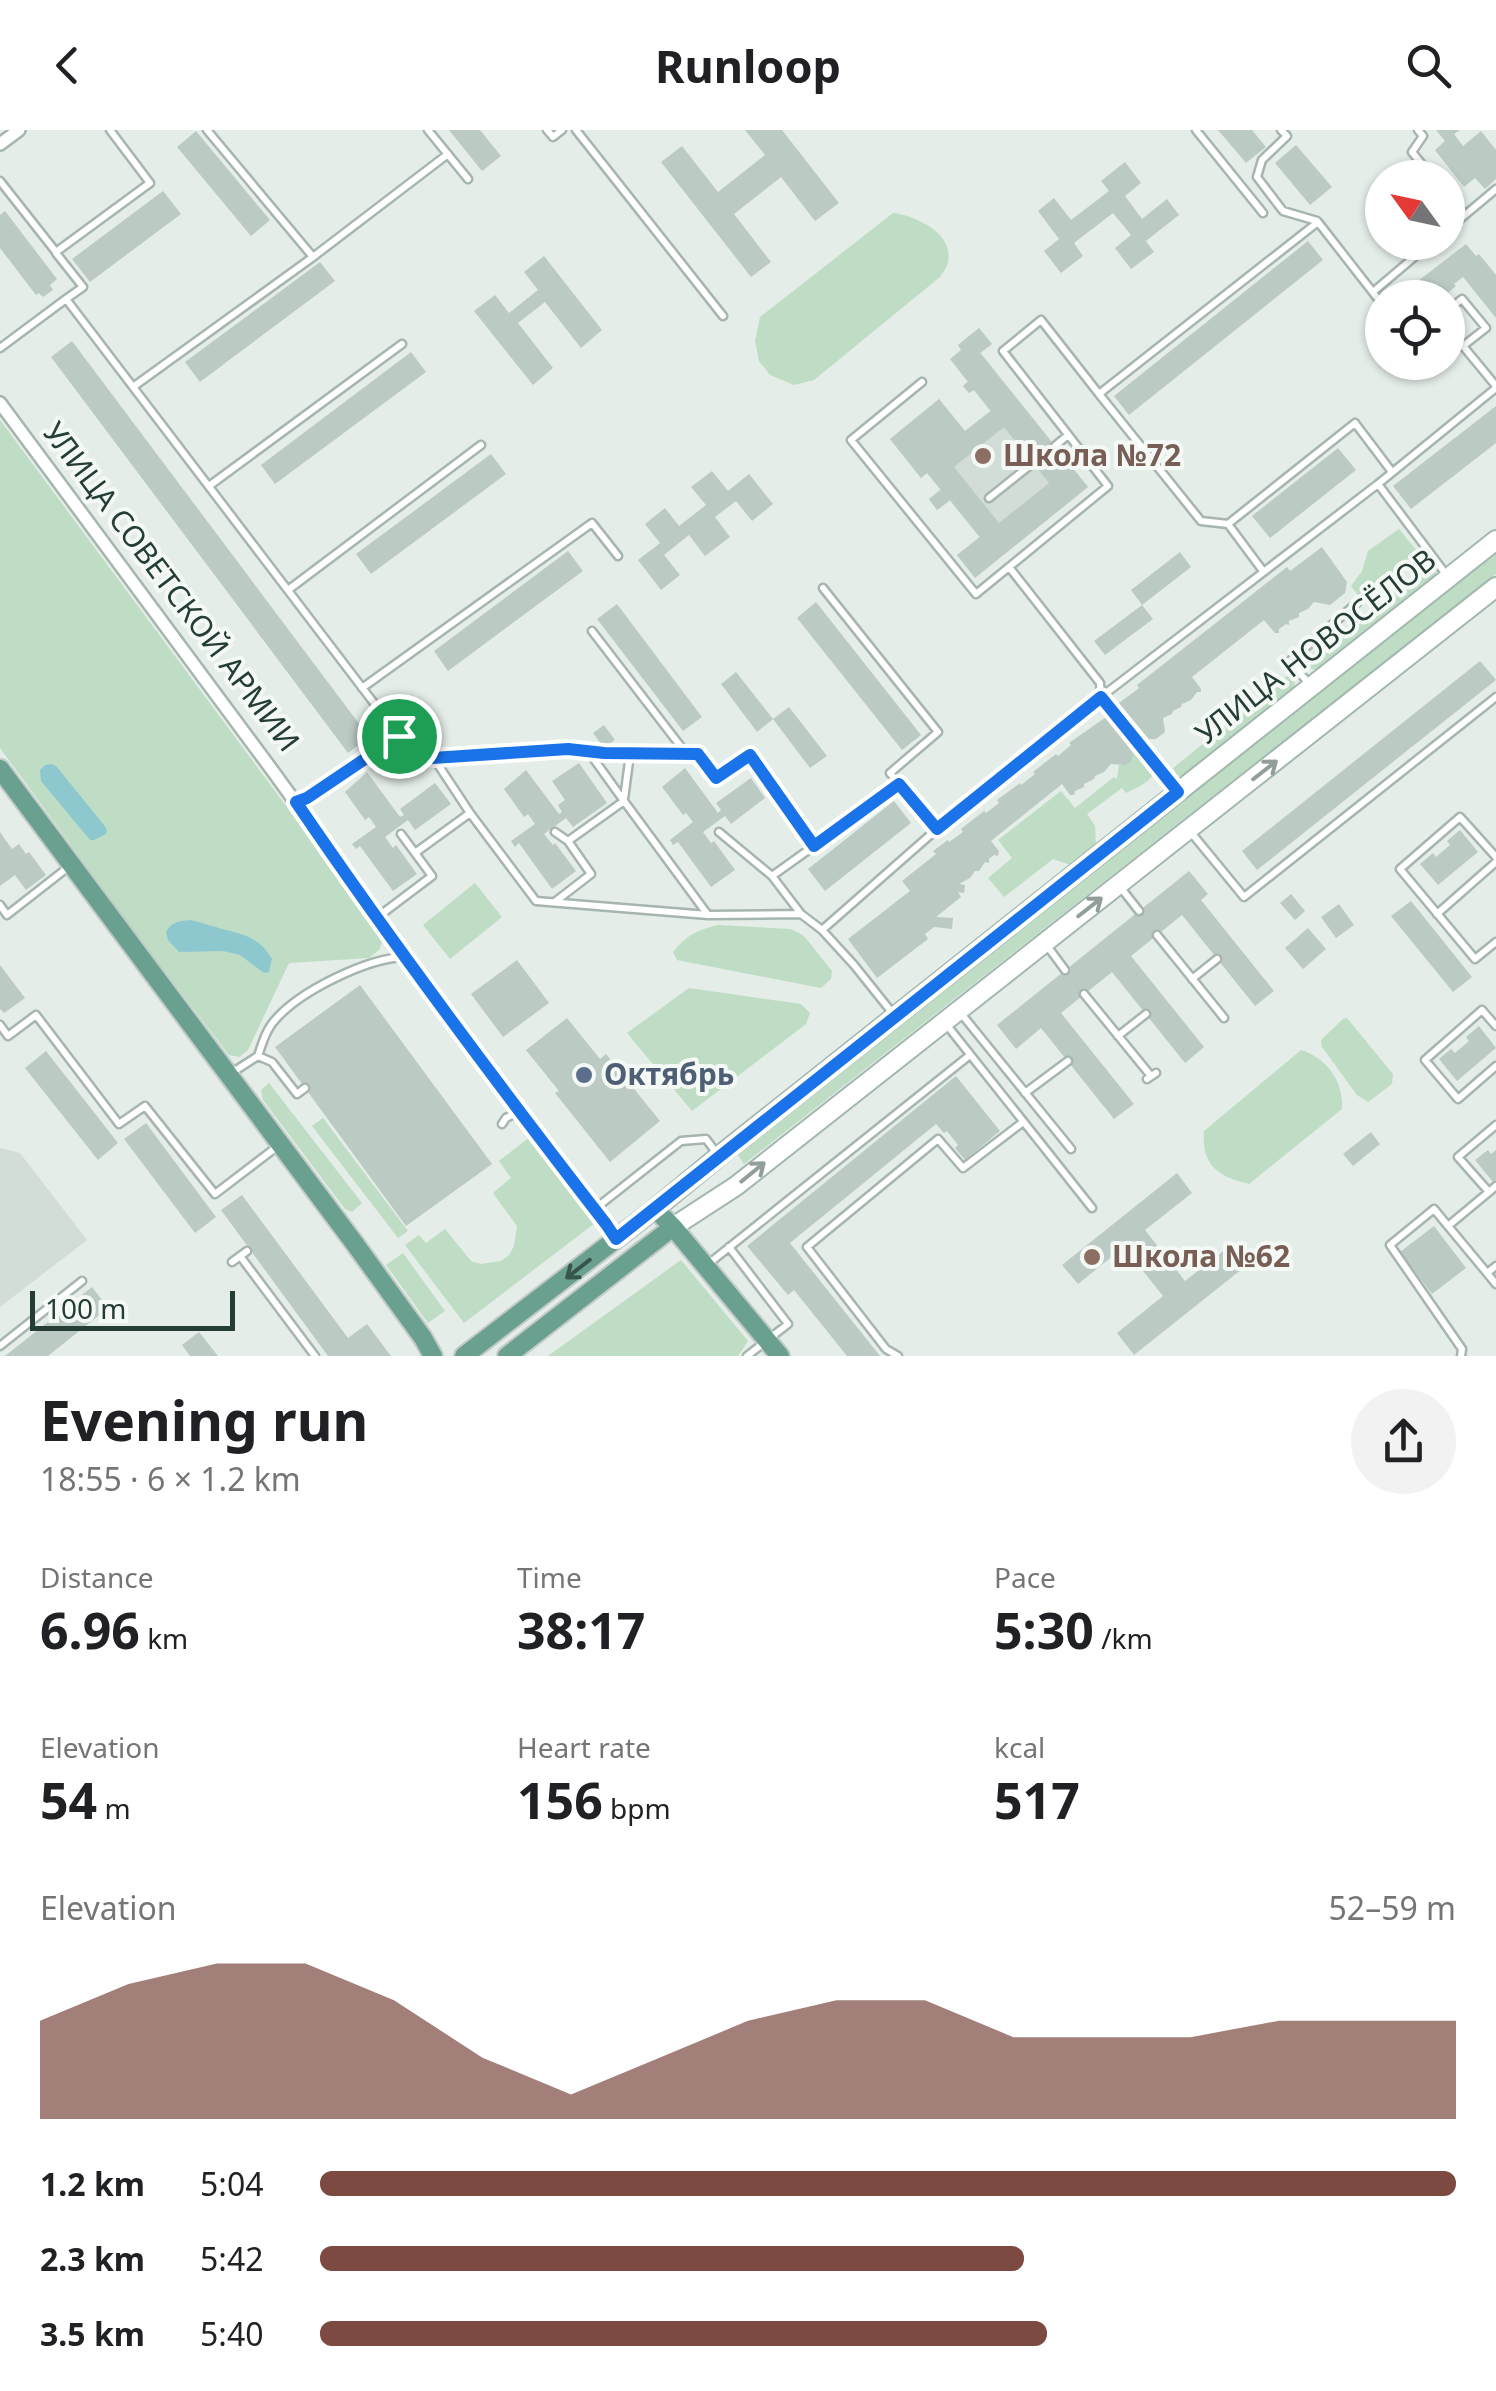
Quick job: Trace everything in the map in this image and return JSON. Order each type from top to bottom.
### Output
[{"type":"main road","name":"УЛИЦА НОВОСЁЛОВ","points":[[464,1356],[655,1209],[1496,540]]},
{"type":"main road","points":[[508,1356],[673,1227],[736,1186],[1496,586]]},
{"type":"main road","points":[[3,779],[72,864],[434,1356]]},
{"type":"main road","points":[[655,1209],[780,1356]]},
{"type":"street","points":[[0,144],[18,130]]},
{"type":"street","name":"УЛИЦА СОВЕТСКОЙ АРМИИ","points":[[0,403],[616,1239]]},
{"type":"lane","points":[[56,252],[150,182],[110,130]]},
{"type":"lane","points":[[207,130],[312,257]]},
{"type":"lane","points":[[428,130],[468,178]]},
{"type":"lane","points":[[547,130],[553,137],[562,130]]},
{"type":"lane","points":[[576,130],[723,316]]},
{"type":"lane","points":[[1196,130],[1264,213]]},
{"type":"lane","points":[[1281,130],[1287,136],[1262,160],[1258,176],[1283,211],[1318,222],[1365,282]]},
{"type":"lane","points":[[1418,130],[1422,136],[1412,152],[1418,160]]},
{"type":"lane","points":[[133,386],[448,154]]},
{"type":"lane","points":[[0,181],[83,287],[0,348]]},
{"type":"lane","points":[[1465,216],[1496,190]]},
{"type":"lane","points":[[1099,394],[1318,222]]},
{"type":"lane","points":[[1387,280],[1411,260]]},
{"type":"lane","points":[[66,298],[413,754],[433,758],[568,749],[686,753],[698,754],[716,778],[750,755],[814,846]]},
{"type":"lane","points":[[1465,303],[1486,328],[1465,344]]},
{"type":"lane","points":[[922,382],[851,440],[976,594],[1108,486],[1003,351],[1041,320],[1201,521],[1228,524],[1355,423],[1392,472]]},
{"type":"lane","points":[[208,486],[402,344]]},
{"type":"lane","points":[[822,930],[937,829],[1496,387],[1465,348]]},
{"type":"lane","points":[[1055,446],[1068,435]]},
{"type":"lane","points":[[288,590],[481,445]]},
{"type":"lane","points":[[989,498],[1033,463]]},
{"type":"lane","points":[[1378,484],[1448,578]]},
{"type":"lane","points":[[362,688],[592,523],[618,556]]},
{"type":"lane","points":[[1228,524],[1263,571]]},
{"type":"lane","points":[[1008,567],[1100,683],[1101,697],[1178,792]]},
{"type":"lane","points":[[823,588],[938,732],[890,772],[937,829]]},
{"type":"lane","points":[[1311,686],[1290,661],[1356,604]]},
{"type":"lane","points":[[592,631],[686,753]]},
{"type":"lane","points":[[1189,830],[1244,897],[1496,697]]},
{"type":"lane","points":[[296,802],[399,736]]},
{"type":"lane","points":[[588,751],[708,915]]},
{"type":"lane","points":[[568,841],[624,801],[630,754]]},
{"type":"lane","points":[[433,758],[536,901],[708,915],[801,914]]},
{"type":"lane","points":[[772,876],[899,784]]},
{"type":"lane","points":[[415,853],[470,813]]},
{"type":"lane","points":[[1438,914],[1496,860],[1460,816],[1400,869],[1475,958],[1496,942]]},
{"type":"lane","points":[[554,902],[590,874],[568,841],[555,832]]},
{"type":"lane","points":[[719,832],[772,876],[801,914],[822,930],[854,965],[894,1016]]},
{"type":"lane","points":[[377,918],[432,876],[400,834]]},
{"type":"lane","points":[[0,905],[7,915],[72,864]]},
{"type":"lane","points":[[1118,884],[1138,911]]},
{"type":"lane","points":[[1157,935],[1224,1018]]},
{"type":"lane","points":[[1044,943],[1066,970]]},
{"type":"lane","points":[[228,1076],[258,1056],[273,1022],[299,998],[342,975],[394,957],[406,957]]},
{"type":"lane","points":[[1192,979],[1217,959]]},
{"type":"lane","points":[[1084,994],[1151,1076]]},
{"type":"lane","points":[[1496,1026],[1482,1010],[1425,1060],[1458,1099],[1496,1066]]},
{"type":"lane","points":[[1118,1036],[1146,1014]]},
{"type":"lane","points":[[951,1015],[970,1055],[1092,1208]]},
{"type":"lane","points":[[951,1015],[1026,1093],[1070,1149]]},
{"type":"lane","points":[[0,1025],[8,1036],[36,1016],[120,1124],[145,1106],[215,1194],[279,1144]]},
{"type":"lane","points":[[706,1266],[970,1055]]},
{"type":"lane","points":[[258,1056],[272,1062],[297,1094],[305,1088]]},
{"type":"lane","points":[[1026,1093],[1068,1061]]},
{"type":"lane","points":[[502,1124],[519,1111]]},
{"type":"lane","points":[[898,1356],[886,1348],[807,1247],[938,1139],[963,1168],[1023,1122]]},
{"type":"lane","points":[[1489,1192],[1458,1157],[1496,1125]]},
{"type":"lane","points":[[595,1209],[681,1141],[706,1139],[718,1156]]},
{"type":"lane","points":[[1448,1226],[1496,1186]]},
{"type":"lane","points":[[1461,1356],[1462,1349],[1390,1246],[1434,1209],[1496,1284]]},
{"type":"lane","points":[[728,1247],[788,1324],[746,1356]]},
{"type":"lane","points":[[232,1262],[244,1254],[315,1356]]},
{"type":"lane","points":[[1487,1273],[1496,1266]]},
{"type":"lane","points":[[0,1346],[82,1281]]},
{"type":"shaded area","name":"Школа №72","points":[[979,328],[992,344],[981,353],[1088,487],[975,578],[957,555],[979,537],[950,501],[937,510],[929,499],[940,489],[927,473],[921,478],[890,439],[939,399],[965,431],[990,411],[974,390],[969,393],[963,386],[968,381],[958,345]]},
{"type":"shaded area","points":[[0,1148],[20,1153],[87,1240],[0,1307]]},
{"type":"green space","points":[[893,213],[922,222],[945,243],[948,262],[940,277],[814,380],[794,385],[770,375],[759,361],[755,341],[760,317]]},
{"type":"green space","points":[[0,420],[384,938],[379,950],[369,958],[289,963],[248,1050],[239,1057],[229,1055],[0,748]]},
{"type":"green space","points":[[1399,529],[1421,556],[1363,602],[1351,586],[1362,571],[1368,551]]},
{"type":"green space","points":[[1496,550],[1496,574],[744,1164],[736,1152]]},
{"type":"green space","points":[[1431,562],[1436,575],[1316,670],[1302,662]]},
{"type":"green space","points":[[1292,672],[1294,689],[1181,777],[1177,775],[1173,768]]},
{"type":"green space","points":[[1140,751],[1156,767],[1152,776],[1126,793],[1122,788],[1087,814],[1095,826],[1096,848],[1074,866],[1053,859],[1004,897],[988,878],[1012,858],[998,840],[1061,791],[1075,808],[1114,777],[1117,779],[1119,765],[1128,764],[1132,752]]},
{"type":"green space","points":[[475,883],[502,917],[450,959],[423,925]]},
{"type":"green space","points":[[718,925],[791,929],[804,936],[832,971],[831,979],[821,988],[677,960],[673,952],[682,942]]},
{"type":"green space","points":[[689,988],[801,1004],[810,1013],[806,1024],[692,1111],[627,1033]]},
{"type":"green space","points":[[1347,1018],[1393,1074],[1392,1084],[1368,1102],[1357,1095],[1322,1047],[1321,1040]]},
{"type":"green space","points":[[1301,1050],[1319,1059],[1332,1072],[1340,1090],[1342,1109],[1249,1184],[1228,1178],[1209,1161],[1204,1131]]},
{"type":"green space","points":[[269,1083],[362,1203],[352,1212],[345,1209],[263,1100],[261,1090]]},
{"type":"green space","points":[[323,1118],[408,1231],[398,1238],[312,1126]]},
{"type":"green space","points":[[530,1137],[595,1223],[464,1323],[405,1245],[419,1235],[426,1243],[445,1229],[471,1261],[501,1261],[509,1255],[517,1226],[493,1193],[511,1178],[499,1161]]},
{"type":"green space","points":[[403,1253],[445,1311],[428,1323],[386,1265]]},
{"type":"green space","points":[[681,1260],[748,1341],[738,1356],[548,1356]]},
{"type":"water","points":[[52,764],[104,825],[106,834],[90,840],[41,781],[40,770]]},
{"type":"water","points":[[190,920],[251,938],[272,959],[269,972],[264,973],[240,955],[223,951],[179,952],[166,932],[176,923]]},
{"type":"building","points":[[449,130],[480,130],[501,156],[482,171]]},
{"type":"building","points":[[745,130],[782,130],[839,203],[815,221],[781,177],[734,214],[771,262],[751,277],[661,162],[682,146],[718,192],[765,155]]},
{"type":"building","points":[[1218,130],[1252,130],[1266,147],[1246,163]]},
{"type":"building","points":[[1436,130],[1460,130],[1454,134],[1463,146],[1481,131],[1496,150],[1496,179],[1485,189],[1475,178],[1465,186],[1465,160],[1443,160],[1435,150],[1445,141]]},
{"type":"building","points":[[196,131],[270,220],[251,236],[177,147]]},
{"type":"building","points":[[1296,145],[1332,187],[1310,205],[1275,163]]},
{"type":"building","points":[[1125,162],[1141,183],[1125,196],[1142,219],[1167,199],[1179,215],[1146,241],[1154,252],[1131,269],[1115,248],[1131,235],[1113,213],[1074,243],[1083,256],[1061,273],[1044,251],[1059,239],[1038,211],[1054,198],[1071,220],[1109,191],[1101,181]]},
{"type":"building","points":[[163,191],[181,214],[90,282],[72,259]]},
{"type":"building","points":[[5,211],[57,279],[50,285],[53,290],[43,297],[36,295],[0,248],[0,215]]},
{"type":"building","points":[[1308,241],[1323,260],[1129,415],[1114,396]]},
{"type":"building","points":[[1465,245],[1476,256],[1479,254],[1496,275],[1496,318],[1463,277],[1419,280],[1445,260],[1465,260]]},
{"type":"building","points":[[544,256],[602,330],[581,348],[545,302],[518,323],[553,368],[533,385],[474,311],[495,295],[509,313],[538,290],[524,272]]},
{"type":"building","points":[[320,262],[335,281],[200,382],[185,362]]},
{"type":"building","name":"Школа №72","points":[[979,328],[992,344],[980,353],[1088,487],[975,578],[957,555],[980,537],[950,500],[937,510],[929,499],[941,490],[927,473],[921,478],[890,439],[939,399],[965,431],[991,411],[974,390],[969,393],[963,386],[968,382],[950,359],[961,350],[958,345]],"holes":[[[1004,427],[1049,483],[999,523],[954,467]]]},
{"type":"building","points":[[72,341],[369,737],[348,753],[51,357]]},
{"type":"building","points":[[411,352],[426,372],[275,484],[261,465]]},
{"type":"building","points":[[1496,406],[1496,443],[1411,509],[1393,486]]},
{"type":"building","points":[[1338,448],[1356,470],[1270,538],[1252,516]]},
{"type":"building","points":[[491,454],[506,474],[371,574],[356,554]]},
{"type":"building","points":[[712,471],[728,491],[749,474],[773,504],[752,521],[736,501],[715,517],[730,537],[705,556],[689,535],[664,555],[680,575],[661,590],[638,560],[660,543],[645,524],[665,508],[679,526],[706,505],[691,487]]},
{"type":"building","points":[[1322,547],[1347,582],[1345,593],[1330,605],[1314,602],[1279,633],[1264,620],[1192,677],[1201,692],[1163,718],[1165,732],[1149,739],[1119,703],[1287,567],[1290,571]]},
{"type":"building","points":[[568,551],[583,571],[448,671],[434,651]]},
{"type":"building","points":[[1180,552],[1191,567],[1142,605],[1131,590]]},
{"type":"building","points":[[816,602],[921,735],[902,750],[797,618]]},
{"type":"building","points":[[617,604],[702,717],[683,731],[597,619]]},
{"type":"building","points":[[1142,605],[1153,619],[1105,655],[1094,641]]},
{"type":"building","points":[[1480,661],[1496,680],[1257,870],[1242,851]]},
{"type":"building","points":[[736,672],[773,719],[757,732],[721,684]]},
{"type":"building","points":[[789,707],[827,756],[810,768],[773,719]]},
{"type":"building","points":[[1106,717],[1131,749],[1131,762],[1111,764],[1074,795],[1062,784],[991,841],[999,851],[998,856],[994,855],[959,884],[965,885],[964,893],[958,892],[961,897],[936,917],[953,918],[952,929],[934,927],[925,934],[928,939],[877,978],[848,939],[910,891],[902,881],[936,854],[933,851],[963,832],[961,829],[999,803],[997,800]]},
{"type":"building","points":[[604,725],[615,740],[604,748],[593,733]]},
{"type":"building","points":[[579,763],[607,803],[573,827],[566,818],[544,834],[576,871],[552,889],[519,843],[515,847],[511,841],[535,824],[528,814],[524,817],[504,789],[526,770],[559,814],[562,812],[558,805],[565,800],[552,781]]},
{"type":"building","points":[[685,768],[718,813],[721,810],[716,803],[751,778],[765,798],[731,824],[725,816],[703,832],[735,870],[711,887],[678,842],[673,845],[670,840],[693,822],[662,787]]},
{"type":"building","points":[[367,772],[400,817],[404,815],[400,809],[435,783],[451,804],[415,830],[408,820],[385,837],[393,848],[396,845],[417,874],[393,891],[360,846],[356,849],[352,844],[376,827],[369,817],[365,820],[345,792]]},
{"type":"building","points":[[894,801],[911,823],[825,891],[808,869]]},
{"type":"building","points":[[1460,830],[1478,852],[1438,885],[1420,864],[1433,853],[1436,857]]},
{"type":"building","points":[[0,832],[12,849],[19,844],[26,854],[29,852],[46,875],[26,890],[15,875],[0,886]]},
{"type":"building","points":[[1189,871],[1208,894],[1201,900],[1274,991],[1255,1006],[1182,915],[1131,956],[1204,1047],[1185,1063],[1112,972],[1061,1013],[1134,1104],[1114,1119],[1041,1028],[1016,1049],[997,1025]]},
{"type":"building","points":[[1291,894],[1305,911],[1295,920],[1280,903]]},
{"type":"building","points":[[1411,901],[1472,977],[1453,992],[1391,916]]},
{"type":"building","points":[[1339,904],[1354,925],[1336,938],[1321,917]]},
{"type":"building","points":[[1308,928],[1326,949],[1303,969],[1285,948]]},
{"type":"building","points":[[517,960],[549,1003],[503,1037],[471,994]]},
{"type":"building","points":[[0,965],[25,998],[4,1013],[0,1009]]},
{"type":"building","points":[[360,985],[492,1164],[406,1226],[275,1047]]},
{"type":"building","name":"Октябрь","points":[[567,1018],[600,1059],[606,1054],[660,1121],[610,1162],[526,1050]]},
{"type":"building","points":[[1479,1026],[1496,1048],[1457,1081],[1439,1059],[1451,1049],[1455,1053]]},
{"type":"building","points":[[46,1051],[118,1143],[98,1160],[25,1068]]},
{"type":"building","points":[[956,1076],[1000,1131],[965,1160],[947,1131],[944,1133],[936,1124],[790,1243],[880,1356],[847,1356],[794,1290],[788,1295],[747,1246]]},
{"type":"building","points":[[146,1123],[216,1217],[195,1233],[124,1139]]},
{"type":"building","points":[[1371,1132],[1380,1144],[1353,1166],[1343,1154]]},
{"type":"building","points":[[1488,1150],[1491,1154],[1496,1150],[1493,1182],[1475,1160]]},
{"type":"building","name":"Школа №62","points":[[1177,1173],[1192,1193],[1145,1230],[1185,1281],[1226,1249],[1242,1269],[1134,1355],[1117,1333],[1163,1296],[1124,1247],[1078,1284],[1062,1265]]},
{"type":"building","points":[[242,1195],[348,1338],[367,1324],[391,1356],[328,1356],[221,1210]]},
{"type":"building","points":[[1434,1226],[1466,1268],[1432,1294],[1400,1252]]},
{"type":"building","points":[[92,1287],[108,1308],[48,1356],[5,1356]]},
{"type":"building","points":[[199,1332],[218,1356],[190,1356],[182,1345]]},
{"type":"place","name":"Школа №72","points":[[983,456]]},
{"type":"place","name":"Октябрь","points":[[584,1075]]},
{"type":"place","name":"Школа №62","points":[[1092,1257]]},
{"type":"route","points":[[1101,697],[1178,792],[616,1239],[377,918],[296,802],[399,736],[413,754],[433,758],[568,749],[698,754],[716,778],[750,755],[814,846],[899,784],[937,829],[1101,697]]}]
